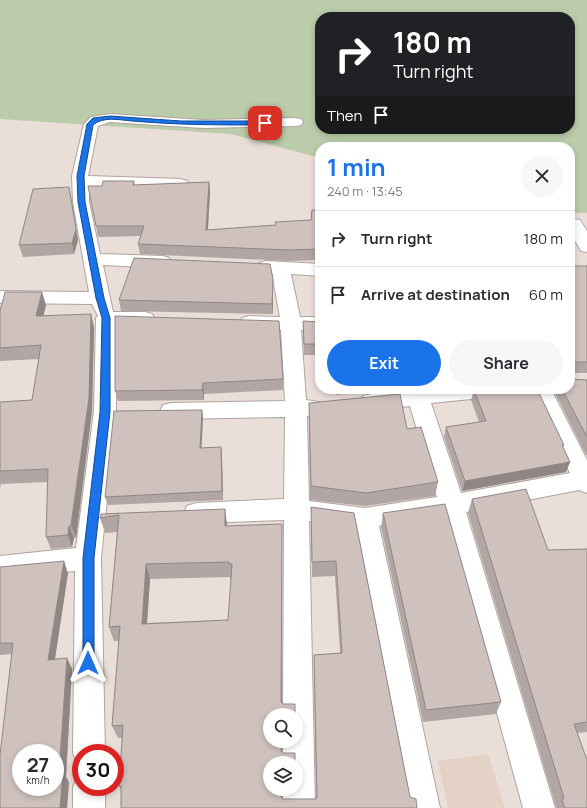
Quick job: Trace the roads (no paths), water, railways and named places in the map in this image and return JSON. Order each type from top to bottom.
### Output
[{"type":"street","points":[[89,744],[88,558],[105,517],[113,411],[103,308],[81,202],[81,181],[90,124],[96,120],[110,118],[203,124],[296,122]]},
{"type":"street","points":[[81,181],[181,184]]},
{"type":"street","points":[[577,225],[587,247]]},
{"type":"street","points":[[93,259],[179,263]]},
{"type":"street","points":[[249,266],[315,270]]},
{"type":"street","points":[[280,268],[291,324],[296,409],[299,808]]},
{"type":"street","points":[[0,297],[103,308],[168,320]]},
{"type":"street","points":[[229,322],[315,324]]},
{"type":"street","points":[[153,411],[296,409],[341,405],[411,394]]},
{"type":"street","points":[[417,394],[452,505],[539,808]]},
{"type":"street","points":[[171,514],[296,509],[365,518],[452,505],[586,480],[543,394]]},
{"type":"street","points":[[365,518],[424,808]]},
{"type":"street","points":[[0,568],[88,558]]},
{"type":"street","points":[[89,796],[89,808]]}]
